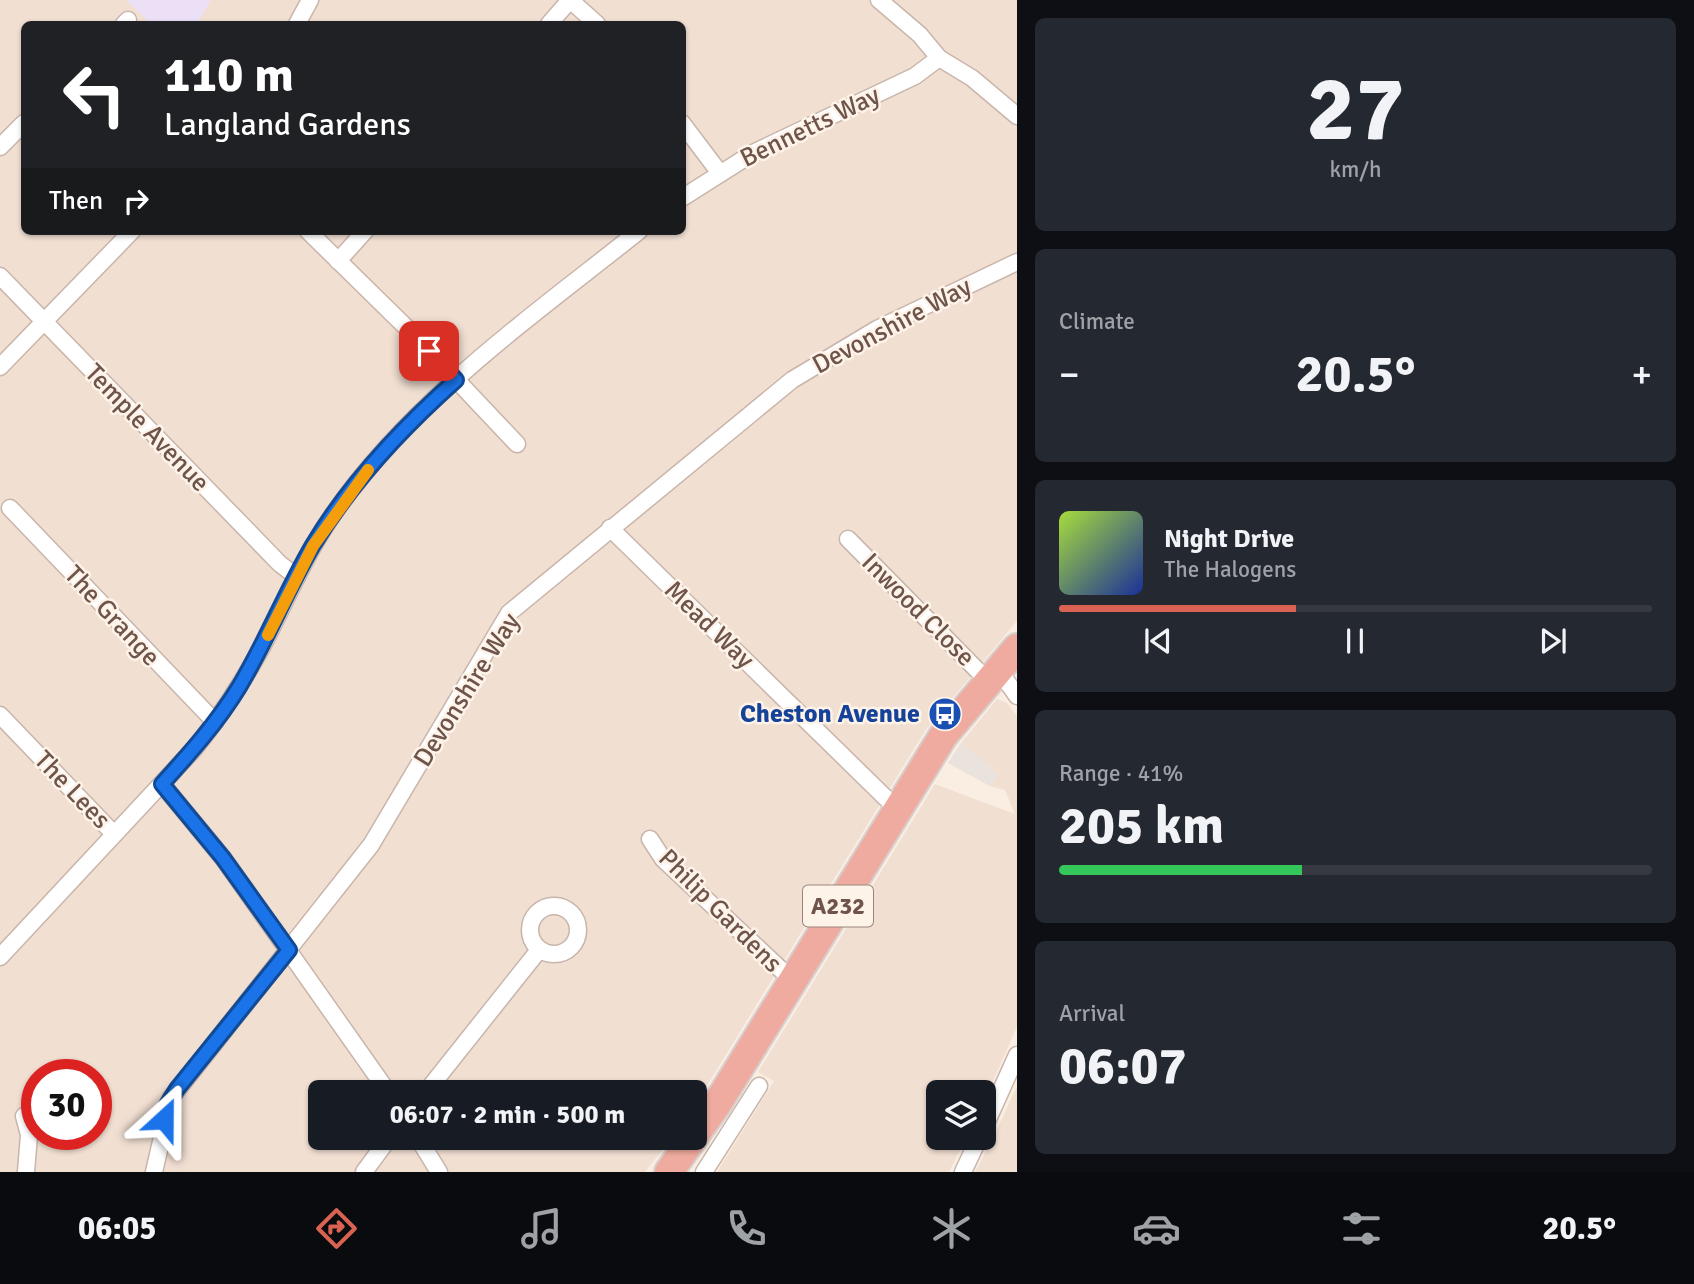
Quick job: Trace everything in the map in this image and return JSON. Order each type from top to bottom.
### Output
[{"type":"highway","name":"A232","points":[[669,1172],[707,1121],[943,736],[1017,648]]},
{"type":"street","points":[[299,21],[310,0]]},
{"type":"street","points":[[552,21],[570,0],[594,21]]},
{"type":"street","points":[[879,0],[920,35],[939,58],[972,78],[1017,116]]},
{"type":"street","name":"Bennetts Way","points":[[686,195],[719,172],[922,73],[939,58]]},
{"type":"street","points":[[0,147],[21,126]]},
{"type":"street","points":[[686,128],[719,172]]},
{"type":"street","points":[[0,368],[128,235]]},
{"type":"street","points":[[312,235],[517,444]]},
{"type":"street","points":[[338,261],[361,235]]},
{"type":"street","points":[[0,957],[162,784],[215,722],[257,656],[296,577],[332,516],[366,472],[456,380],[634,235]]},
{"type":"street","name":"Devonshire Way","points":[[153,1172],[171,1098],[371,845],[504,619],[610,528],[811,368],[877,329],[1017,262]]},
{"type":"street","name":"Temple Avenue","points":[[0,276],[280,565],[296,577]]},
{"type":"street","name":"The Grange","points":[[10,508],[215,722]]},
{"type":"street","name":"Mead Way","points":[[610,528],[898,810]]},
{"type":"street","name":"Inwood Close","points":[[848,538],[993,675]]},
{"type":"street","points":[[993,675],[1017,696]]},
{"type":"street","name":"The Lees","points":[[0,715],[114,834]]},
{"type":"street","points":[[162,784],[223,858],[380,1080]]},
{"type":"street","name":"Philip Gardens","points":[[650,839],[663,859],[792,980]]},
{"type":"street","points":[[436,1080],[539,950]]},
{"type":"street","points":[[996,1101],[1017,1055]]},
{"type":"street","points":[[705,1172],[760,1086]]},
{"type":"street","points":[[26,1172],[28,1150]]},
{"type":"street","points":[[364,1172],[380,1150]]},
{"type":"street","points":[[425,1150],[439,1172]]},
{"type":"street","points":[[963,1172],[973,1150]]},
{"type":"shaded area","points":[[0,0],[1017,0],[1017,621],[925,731],[707,1085],[707,1080],[308,1080],[308,1150],[662,1150],[645,1172],[0,1172]]},
{"type":"shaded area","points":[[126,0],[211,0],[199,21],[148,21]]},
{"type":"shaded area","points":[[997,699],[1007,703],[1017,716],[1017,1027],[993,1080],[926,1080],[926,1150],[960,1150],[949,1172],[717,1172],[774,1081],[758,1072],[935,784],[1015,814],[1005,790],[990,786],[998,774],[961,743]]},
{"type":"shaded area","points":[[961,743],[998,774],[990,786],[948,763]]},
{"type":"shaded area","points":[[1017,1086],[1017,1172],[975,1172],[987,1150],[996,1150],[996,1132]]},
{"type":"slow traffic","points":[[268,635],[313,546],[332,516],[368,470]]},
{"type":"place","name":"Cheston Avenue","points":[[945,714]]},
{"type":"route","points":[[164,1119],[167,1105],[177,1089],[289,950],[223,858],[162,784],[194,749],[238,689],[296,577],[332,516],[373,463],[456,380],[429,351]]}]
